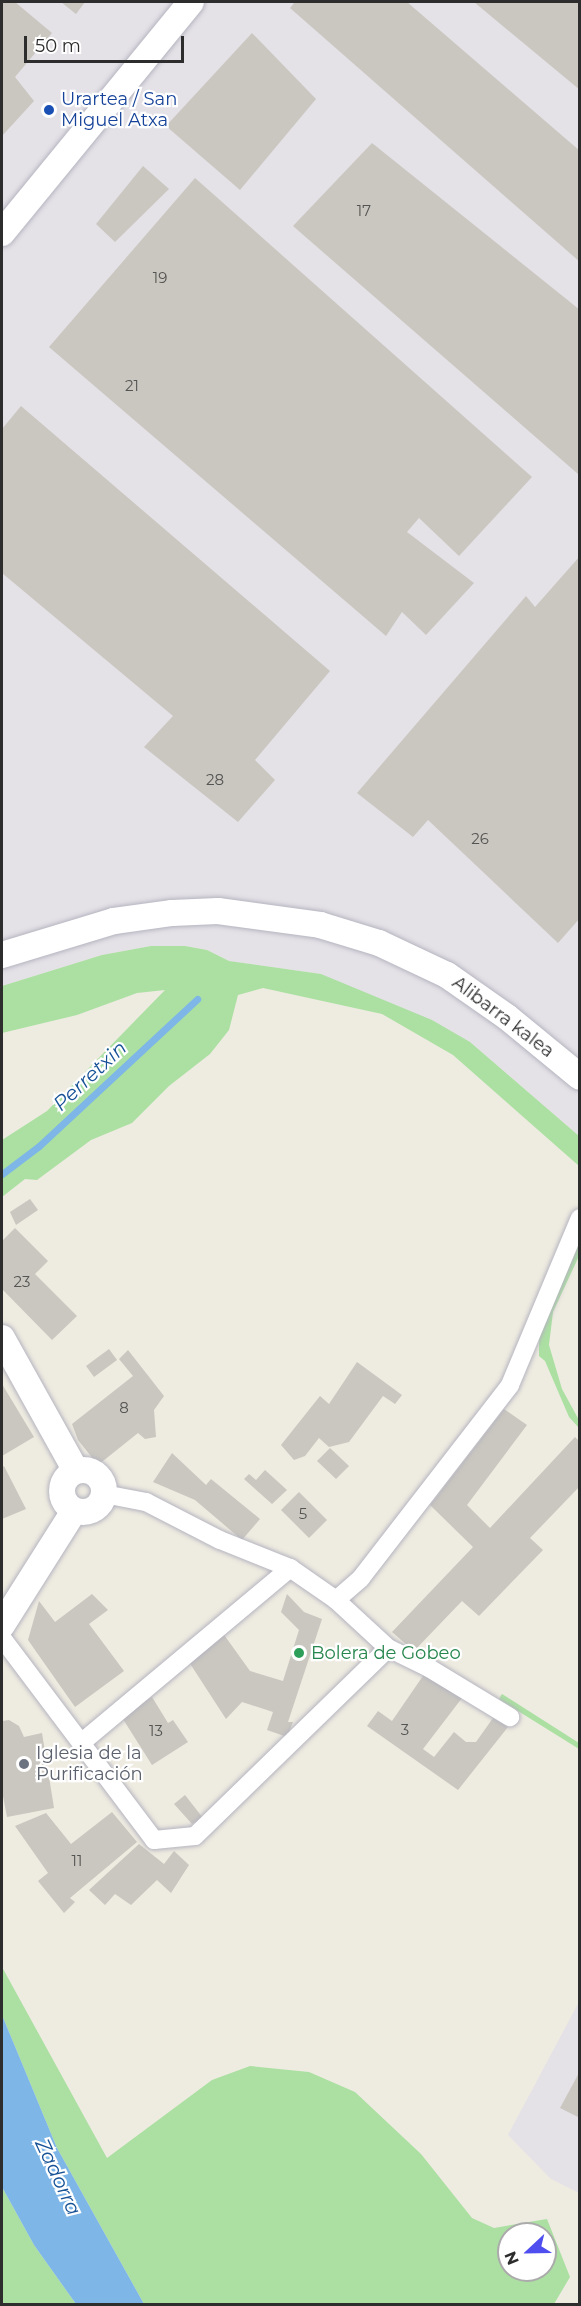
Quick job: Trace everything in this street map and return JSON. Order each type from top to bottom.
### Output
[{"type":"street","points":[[2,232],[191,2]]},
{"type":"street","name":"Alibarra kalea","points":[[2,955],[38,942],[114,921],[172,913],[242,913],[321,925],[379,944],[447,975],[507,1017],[579,1077]]},
{"type":"street","name":"Alibarra kalea","points":[[2,946],[38,942]]},
{"type":"street","points":[[336,1600],[361,1578],[510,1385],[579,1218]]},
{"type":"street","points":[[2,1338],[76,1471]]},
{"type":"street","points":[[76,1471],[90,1471],[101,1480],[104,1494],[93,1510],[74,1511],[64,1503],[61,1490],[65,1478],[76,1471]]},
{"type":"street","points":[[104,1494],[146,1502],[220,1540],[290,1568],[336,1600],[388,1648],[429,1668],[510,1717]]},
{"type":"street","points":[[2,1625],[74,1511]]},
{"type":"street","points":[[81,1743],[290,1568]]},
{"type":"street","points":[[2,1638],[154,1840],[195,1836],[388,1648]]},
{"type":"shaded area","points":[[2,2],[579,2],[579,1136],[470,1042],[321,974],[229,961],[207,950],[185,946],[151,946],[102,955],[2,986]]},
{"type":"shaded area","points":[[579,2002],[579,2193],[551,2179],[508,2135]]},
{"type":"green space","points":[[151,946],[185,946],[207,950],[229,961],[321,974],[432,1020],[470,1042],[579,1136],[579,1166],[453,1055],[382,1014],[263,988],[238,995],[229,1030],[210,1054],[169,1086],[132,1123],[91,1140],[37,1180],[25,1179],[2,1197],[2,1140],[47,1111],[165,990],[137,993],[77,1015],[2,1033],[2,986],[102,955]]},
{"type":"green space","points":[[579,1236],[579,1256],[553,1312],[549,1345],[562,1389],[579,1420],[579,1428],[569,1417],[545,1361],[539,1356],[539,1337]]},
{"type":"green space","points":[[502,1694],[579,1743],[579,1749],[499,1699]]},
{"type":"green space","points":[[2,1967],[107,2158],[212,2080],[250,2066],[309,2072],[355,2092],[421,2154],[472,2218],[497,2227],[497,2282],[557,2282],[557,2244],[570,2277],[554,2304],[144,2304],[57,2148],[2,2015]]},
{"type":"green space","points":[[2,2187],[34,2245],[76,2304],[2,2304]]},
{"type":"green space","points":[[547,2219],[548,2222],[529,2222]]},
{"type":"water","name":"Zadorra","points":[[2,2015],[57,2148],[144,2304],[76,2304],[34,2245],[2,2187]]},
{"type":"building","points":[[2,2],[15,2],[52,33],[15,77],[34,101],[2,136]]},
{"type":"building","points":[[61,2],[85,2],[76,14]]},
{"type":"building","points":[[295,2],[407,2],[580,151],[580,262],[290,8]]},
{"type":"building","points":[[474,2],[580,2],[580,90]]},
{"type":"building","points":[[252,33],[316,99],[240,190],[166,126]]},
{"type":"building","points":[[372,143],[580,310],[578,474],[293,226]]},
{"type":"building","points":[[143,166],[169,189],[115,242],[96,224]]},
{"type":"building","points":[[195,178],[532,477],[459,556],[419,518],[407,532],[474,583],[426,635],[402,612],[386,636],[49,347]]},
{"type":"building","points":[[21,406],[330,671],[255,760],[275,780],[238,822],[144,747],[173,716],[2,573],[2,429]]},
{"type":"building","points":[[580,556],[580,918],[558,943],[428,820],[413,837],[357,793],[526,596],[535,607]]},
{"type":"building","points":[[30,1199],[38,1210],[16,1225],[10,1212]]},
{"type":"building","points":[[15,1228],[48,1261],[35,1274],[77,1316],[52,1340],[2,1289],[2,1241]]},
{"type":"building","points":[[109,1349],[117,1360],[94,1377],[86,1366]]},
{"type":"building","points":[[128,1350],[164,1396],[154,1410],[156,1437],[145,1439],[138,1433],[98,1465],[78,1440],[72,1424],[133,1376],[119,1359]]},
{"type":"building","points":[[357,1362],[402,1395],[395,1404],[383,1396],[349,1442],[329,1447],[319,1438],[305,1456],[294,1460],[281,1445],[320,1396],[329,1404]]},
{"type":"building","points":[[2,1384],[34,1437],[2,1456]]},
{"type":"building","points":[[504,1409],[527,1425],[467,1505],[490,1528],[575,1437],[580,1442],[580,1486],[530,1538],[543,1550],[479,1616],[462,1601],[414,1651],[392,1632],[473,1547],[430,1505]]},
{"type":"building","points":[[330,1448],[349,1466],[336,1479],[317,1461]]},
{"type":"building","points":[[172,1453],[206,1485],[211,1479],[260,1519],[242,1540],[195,1500],[153,1482]]},
{"type":"building","points":[[4,1466],[26,1509],[2,1519],[2,1467]]},
{"type":"building","points":[[265,1470],[287,1490],[272,1504],[244,1479],[249,1474],[256,1480]]},
{"type":"building","points":[[299,1492],[327,1520],[309,1538],[281,1510]]},
{"type":"building","points":[[92,1594],[108,1610],[89,1624],[124,1671],[75,1707],[28,1640],[39,1601],[55,1622]]},
{"type":"building","points":[[287,1594],[304,1612],[322,1619],[288,1722],[293,1722],[287,1737],[267,1730],[273,1712],[242,1702],[226,1719],[189,1662],[222,1632],[250,1671],[283,1681],[299,1630],[281,1612]]},
{"type":"building","points":[[425,1673],[462,1698],[423,1749],[434,1757],[454,1732],[466,1742],[476,1742],[493,1718],[508,1727],[458,1790],[367,1726],[378,1711],[392,1721]]},
{"type":"building","points":[[152,1697],[168,1723],[173,1720],[188,1742],[152,1765],[121,1716]]},
{"type":"building","name":"Iglesia de la Purificación","points":[[9,1720],[19,1726],[24,1737],[42,1733],[54,1808],[7,1817],[2,1791],[2,1721]]},
{"type":"building","points":[[185,1795],[203,1818],[192,1824],[174,1804]]},
{"type":"building","points":[[112,1812],[137,1842],[70,1898],[75,1902],[64,1913],[38,1881],[48,1873],[15,1826],[46,1813],[71,1844]]},
{"type":"building","points":[[139,1844],[164,1864],[174,1851],[189,1865],[171,1893],[157,1880],[131,1905],[115,1894],[105,1905],[89,1890]]},
{"type":"building","points":[[580,2071],[580,2118],[560,2108]]},
{"type":"waterway","name":"Perretxin","points":[[2,1174],[39,1146],[197,999]]},
{"type":"place","name":"Urartea / San Miguel Atxa","points":[[49,110]]},
{"type":"place","name":"Bolera de Gobeo","points":[[299,1653]]},
{"type":"place","name":"Iglesia de la Purificación","points":[[24,1764]]}]
